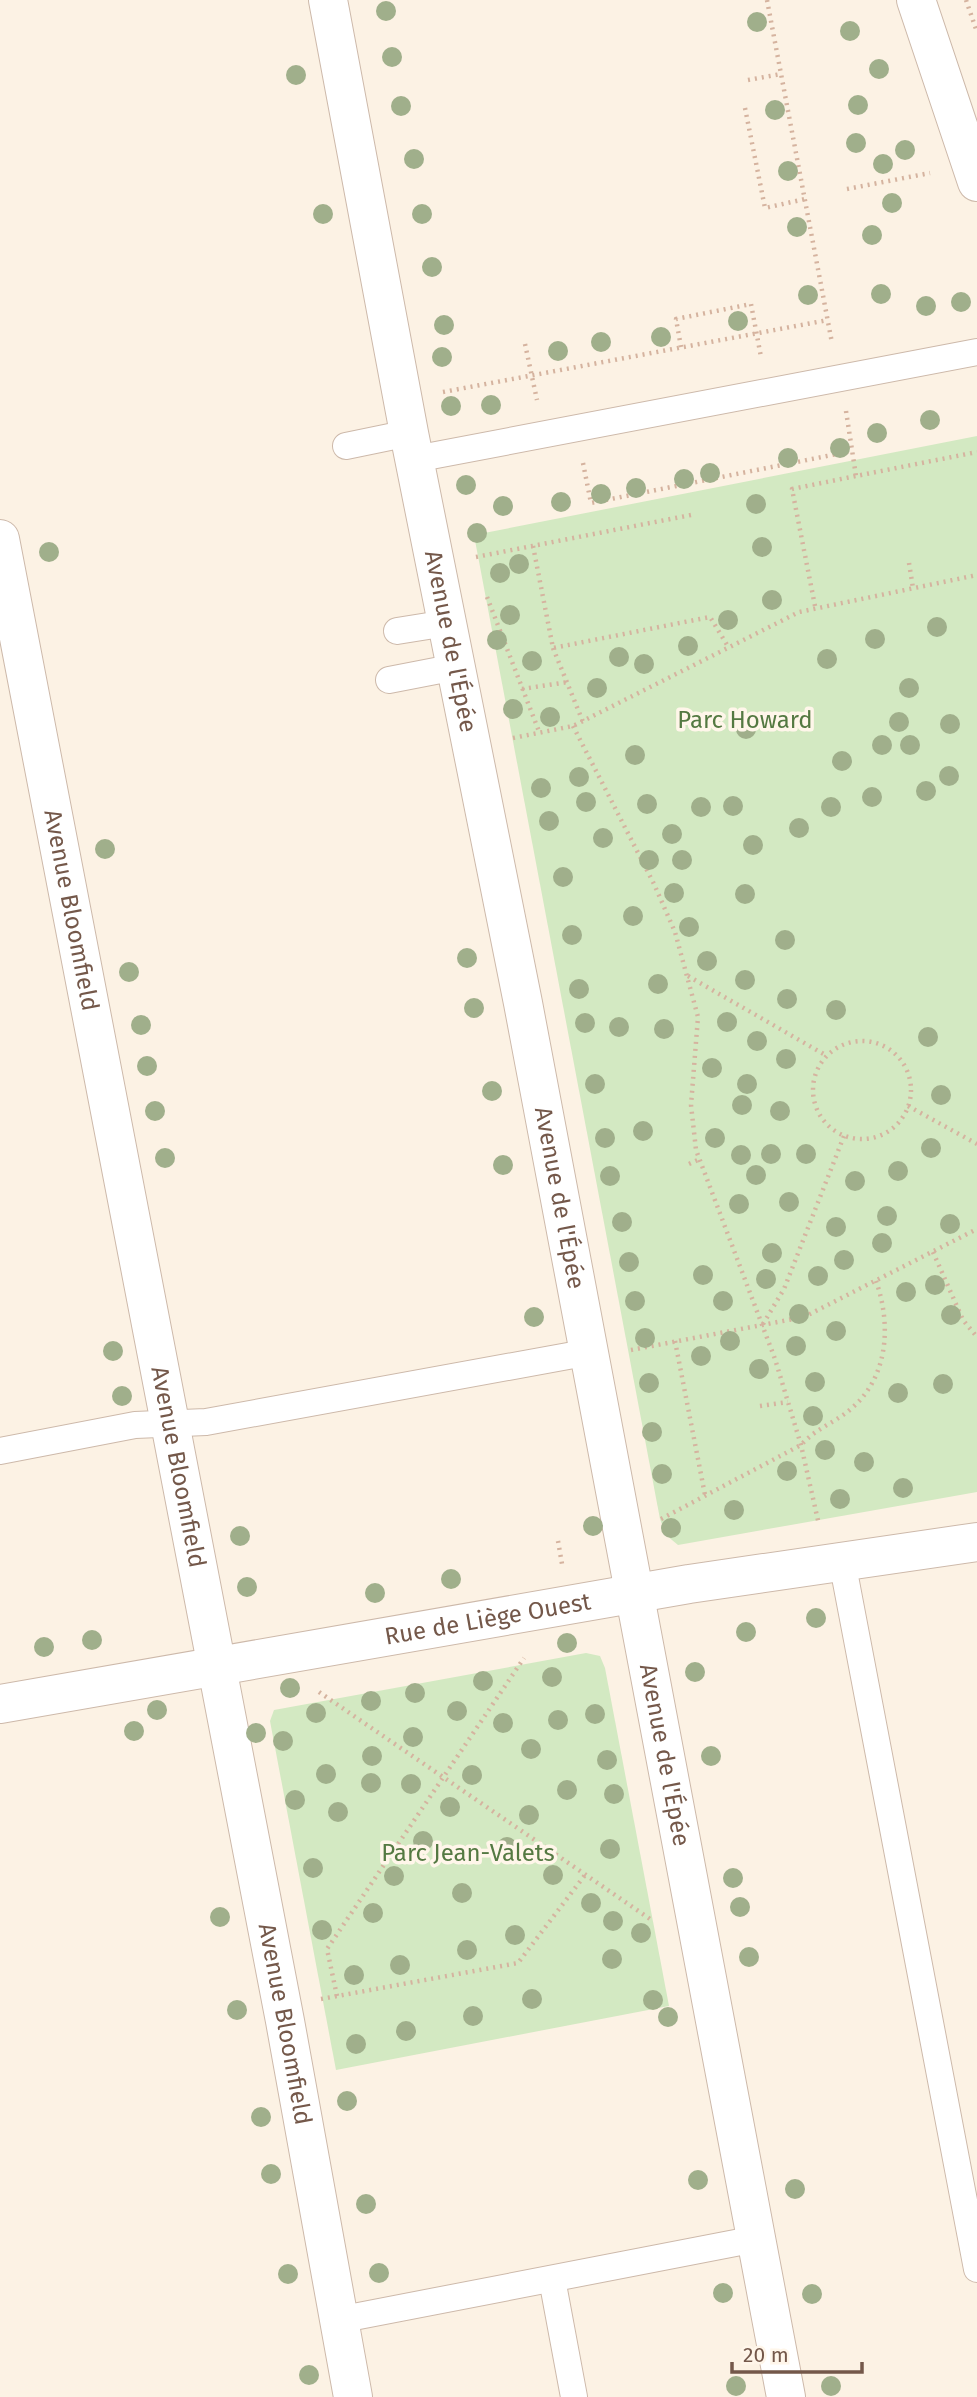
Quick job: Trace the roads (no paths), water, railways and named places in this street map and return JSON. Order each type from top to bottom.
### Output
[{"type":"street","name":"Avenue de l'Épée","points":[[328,0],[456,667],[606,1352],[636,1595],[786,2397]]},
{"type":"street","points":[[916,0],[977,182]]},
{"type":"street","name":"Avenue Bloomfield","points":[[0,539],[285,2021],[353,2397]]},
{"type":"street","name":"Rue de Liège Ouest","points":[[0,1704],[636,1595],[977,1542]]},
{"type":"lane","points":[[346,446],[412,446],[977,352]]},
{"type":"lane","points":[[397,631],[447,623]]},
{"type":"lane","points":[[389,680],[456,667]]},
{"type":"lane","points":[[0,1451],[135,1425],[206,1422],[606,1352]]},
{"type":"lane","points":[[842,1561],[977,2269]]},
{"type":"lane","points":[[338,2320],[756,2239]]},
{"type":"lane","points":[[552,2279],[575,2397]]},
{"type":"park label","name":"Parc Howard","points":[[745,720]]},
{"type":"park label","name":"Parc Jean-Valets","points":[[468,1853]]}]
